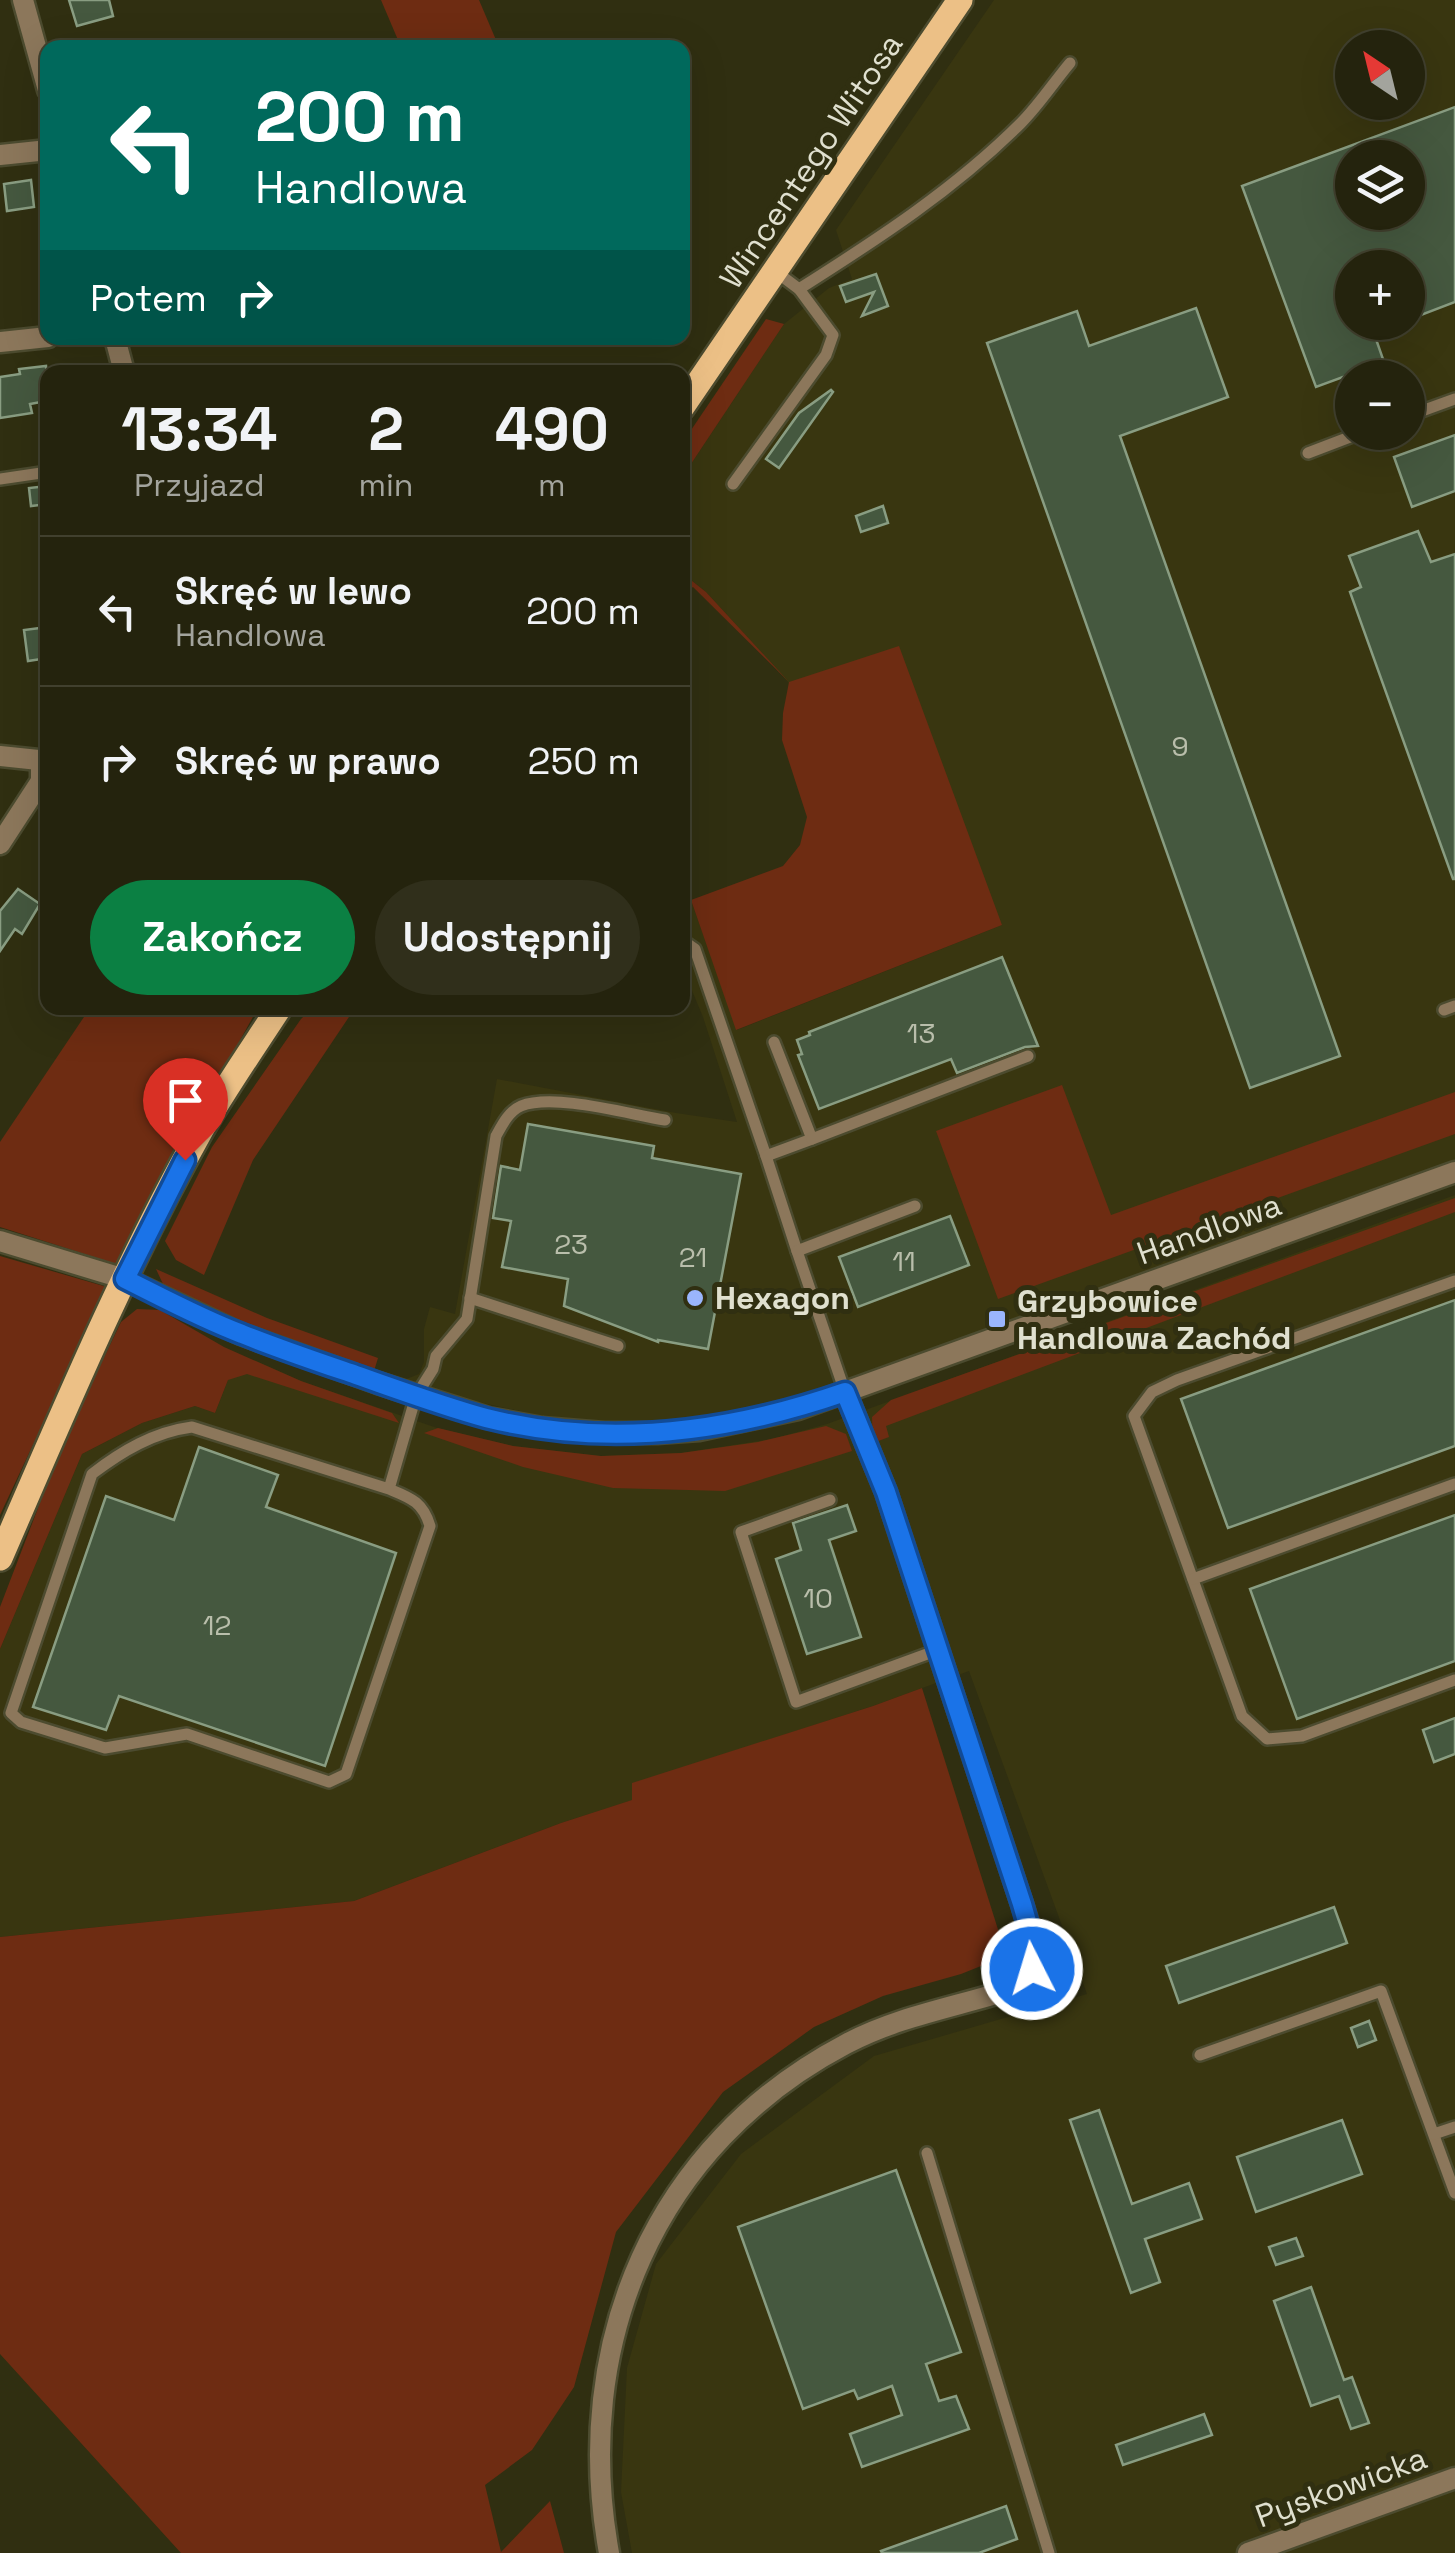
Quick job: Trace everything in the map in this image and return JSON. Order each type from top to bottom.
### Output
[{"type":"main road","name":"Wincentego Witosa","points":[[690,396],[960,0]]},
{"type":"main road","points":[[0,1558],[125,1279],[203,1127],[275,1015]]},
{"type":"street","points":[[23,0],[40,61]]},
{"type":"street","points":[[0,155],[40,151]]},
{"type":"street","points":[[0,342],[40,337]]},
{"type":"street","points":[[0,756],[40,761]]},
{"type":"street","points":[[0,844],[40,783]]},
{"type":"street","name":"Handlowa","points":[[0,1241],[125,1279],[241,1334],[488,1418],[604,1433],[700,1430],[798,1409],[1455,1172]]},
{"type":"street","points":[[609,2553],[599,2446],[609,2352],[640,2258],[690,2176],[752,2108],[819,2059],[901,2021],[1012,1989],[1032,1969],[1031,1933],[886,1492],[845,1392]]},
{"type":"street","name":"Pyskowicka","points":[[1248,2553],[1455,2478]]},
{"type":"lane","points":[[800,289],[912,216],[973,167],[1024,120],[1070,62]]},
{"type":"lane","points":[[734,484],[826,354],[833,336],[800,289],[775,271]]},
{"type":"lane","points":[[1425,410],[1455,399]]},
{"type":"lane","points":[[1308,453],[1335,443]]},
{"type":"lane","points":[[0,479],[40,473]]},
{"type":"lane","points":[[690,946],[695,950],[845,1392]]},
{"type":"lane","points":[[774,1042],[812,1138]]},
{"type":"lane","points":[[766,1156],[1028,1056]]},
{"type":"lane","points":[[389,1490],[416,1396],[433,1370],[436,1356],[467,1319],[496,1136],[507,1118],[519,1106],[551,1100],[664,1120]]},
{"type":"lane","points":[[798,1251],[915,1206]]},
{"type":"lane","points":[[1455,1280],[1176,1380],[1152,1392],[1134,1416],[1242,1716],[1267,1739],[1302,1736],[1455,1680]]},
{"type":"lane","points":[[470,1298],[618,1346]]},
{"type":"lane","points":[[192,1427],[389,1490],[418,1500],[430,1526],[346,1774],[329,1782],[187,1734],[105,1748],[21,1722],[11,1714],[92,1474],[119,1454],[170,1430],[192,1427]]},
{"type":"lane","points":[[1193,1579],[1455,1484]]},
{"type":"lane","points":[[830,1500],[741,1532],[796,1702],[938,1650]]},
{"type":"lane","points":[[1200,2055],[1381,1991],[1455,2192]]},
{"type":"lane","points":[[1434,2134],[1455,2126]]},
{"type":"lane","points":[[927,2153],[1049,2553]]},
{"type":"shaded area","points":[[381,0],[479,0],[496,40],[398,40]]},
{"type":"shaded area","points":[[994,0],[1455,0],[1455,1163],[807,1396],[763,1408],[623,1424],[547,1417],[401,1381],[419,1374],[424,1362],[424,1329],[430,1307],[455,1314],[497,1079],[737,1122],[690,986],[690,900],[737,1030],[1002,925],[789,683],[690,579],[690,465],[784,324],[829,288],[852,279],[836,230]]},
{"type":"shaded area","points":[[766,319],[784,324],[690,465],[690,432]]},
{"type":"shaded area","points":[[690,579],[789,682],[693,587],[690,589]]},
{"type":"shaded area","points":[[899,646],[1002,925],[736,1030],[691,900],[783,866],[800,845],[807,817],[782,740],[789,682]]},
{"type":"shaded area","points":[[85,1015],[254,1015],[116,1264],[0,1227],[0,1142]]},
{"type":"shaded area","points":[[305,1015],[350,1015],[253,1160],[204,1275],[176,1260],[165,1241],[212,1147]]},
{"type":"shaded area","points":[[1062,1085],[1111,1215],[1455,1092],[1455,1134],[998,1299],[936,1131]]},
{"type":"shaded area","points":[[1455,1195],[1455,2553],[632,2553],[621,2492],[627,2368],[656,2264],[741,2154],[874,2056],[1087,1994],[969,1671],[632,1784],[633,1800],[354,1901],[0,1937],[0,1649],[82,1454],[142,1423],[195,1406],[215,1413],[228,1380],[254,1360],[301,1381],[437,1428],[513,1446],[601,1456],[681,1453],[772,1439],[827,1424]]},
{"type":"shaded area","points":[[1455,1198],[1455,1212],[886,1426],[889,1437],[873,1443],[872,1417],[891,1400]]},
{"type":"shaded area","points":[[0,1256],[107,1287],[0,1515]]},
{"type":"shaded area","points":[[156,1269],[267,1318],[378,1358],[374,1371],[261,1332],[181,1296],[163,1284]]},
{"type":"shaded area","points":[[137,1309],[160,1310],[224,1347],[301,1381],[392,1413],[399,1423],[247,1374],[228,1380],[215,1413],[195,1406],[142,1423],[82,1454],[0,1649],[0,1607],[63,1443],[121,1322]]},
{"type":"shaded area","points":[[826,1426],[846,1434],[852,1451],[725,1491],[613,1488],[523,1467],[424,1433],[438,1428],[513,1446],[601,1456],[681,1453],[758,1442]]},
{"type":"shaded area","points":[[922,1688],[1001,1939],[991,1962],[883,1996],[814,2027],[723,2092],[616,2232],[574,2387],[532,2450],[485,2485],[501,2552],[550,2501],[564,2553],[181,2553],[0,2354],[0,1937],[354,1901],[632,1800],[632,1783]]},
{"type":"building","points":[[69,0],[109,0],[113,16],[77,26]]},
{"type":"building","points":[[1455,107],[1455,302],[1425,313],[1425,250],[1335,250],[1335,340],[1376,340],[1383,360],[1335,360],[1335,380],[1316,387],[1242,186],[1335,152],[1335,230],[1425,230],[1425,140],[1366,140]]},
{"type":"building","points":[[31,180],[34,207],[7,211],[4,184]]},
{"type":"building","points":[[876,274],[888,306],[862,316],[874,292],[846,302],[840,286]]},
{"type":"building","points":[[1196,308],[1228,397],[1120,436],[1340,1056],[1250,1088],[987,343],[1077,311],[1089,346]]},
{"type":"building","points":[[40,367],[40,402],[30,404],[32,413],[0,418],[0,377],[20,374],[19,369]]},
{"type":"building","points":[[831,390],[779,468],[766,459],[799,413]]},
{"type":"building","points":[[1455,435],[1455,491],[1412,507],[1394,457],[1425,450],[1425,446]]},
{"type":"building","points":[[40,487],[40,505],[31,506],[29,488]]},
{"type":"building","points":[[883,506],[888,523],[861,532],[856,516]]},
{"type":"building","points":[[1418,531],[1431,562],[1455,554],[1455,879],[1350,592],[1361,587],[1349,556]]},
{"type":"building","points":[[40,628],[40,659],[28,661],[24,630]]},
{"type":"building","points":[[18,889],[40,904],[22,934],[15,929],[0,951],[0,911]]},
{"type":"building","points":[[1002,957],[1038,1046],[1025,1047],[957,1073],[951,1059],[819,1109],[798,1055],[802,1054],[797,1040]]},
{"type":"building","points":[[528,1124],[654,1146],[652,1158],[741,1174],[708,1349],[658,1342],[564,1306],[568,1279],[502,1267],[511,1221],[493,1218],[501,1166],[520,1170]]},
{"type":"building","points":[[950,1216],[969,1265],[858,1307],[839,1257]]},
{"type":"building","points":[[1455,1300],[1455,1446],[1228,1528],[1181,1399]]},
{"type":"building","points":[[199,1447],[278,1475],[266,1507],[396,1553],[325,1766],[119,1696],[106,1730],[33,1707],[106,1496],[174,1520]]},
{"type":"building","points":[[847,1505],[856,1531],[829,1540],[861,1637],[807,1654],[776,1559],[801,1550],[793,1523]]},
{"type":"building","points":[[1455,1515],[1455,1661],[1297,1719],[1250,1589]]},
{"type":"building","points":[[1455,1718],[1455,1754],[1434,1762],[1423,1730]]},
{"type":"building","points":[[1334,1907],[1347,1943],[1179,2003],[1166,1966]]},
{"type":"building","points":[[1369,2021],[1376,2040],[1358,2047],[1351,2028]]},
{"type":"building","points":[[1099,2110],[1132,2204],[1189,2183],[1202,2219],[1145,2239],[1160,2282],[1131,2293],[1070,2120]]},
{"type":"building","points":[[1342,2120],[1362,2174],[1256,2212],[1237,2157]]},
{"type":"building","points":[[896,2170],[961,2352],[926,2364],[939,2401],[956,2396],[969,2429],[862,2467],[850,2434],[902,2415],[892,2386],[858,2399],[854,2390],[803,2409],[738,2227]]},
{"type":"building","points":[[1296,2238],[1303,2256],[1276,2265],[1269,2247]]},
{"type":"building","points":[[1311,2287],[1344,2380],[1352,2377],[1369,2423],[1351,2429],[1339,2396],[1311,2406],[1274,2301]]},
{"type":"building","points":[[1204,2414],[1212,2435],[1123,2465],[1116,2445]]},
{"type":"building","points":[[1006,2506],[1017,2539],[979,2553],[881,2551]]},
{"type":"place","name":"Hexagon","points":[[695,1298]]},
{"type":"place","name":"Grzybowice Handlowa Zachód","points":[[997,1319]]},
{"type":"route","points":[[185,1160],[125,1279],[241,1334],[352,1374],[488,1418],[604,1433],[700,1430],[798,1409],[845,1392],[886,1492],[1022,1904],[1034,1946],[1032,1969]]}]
